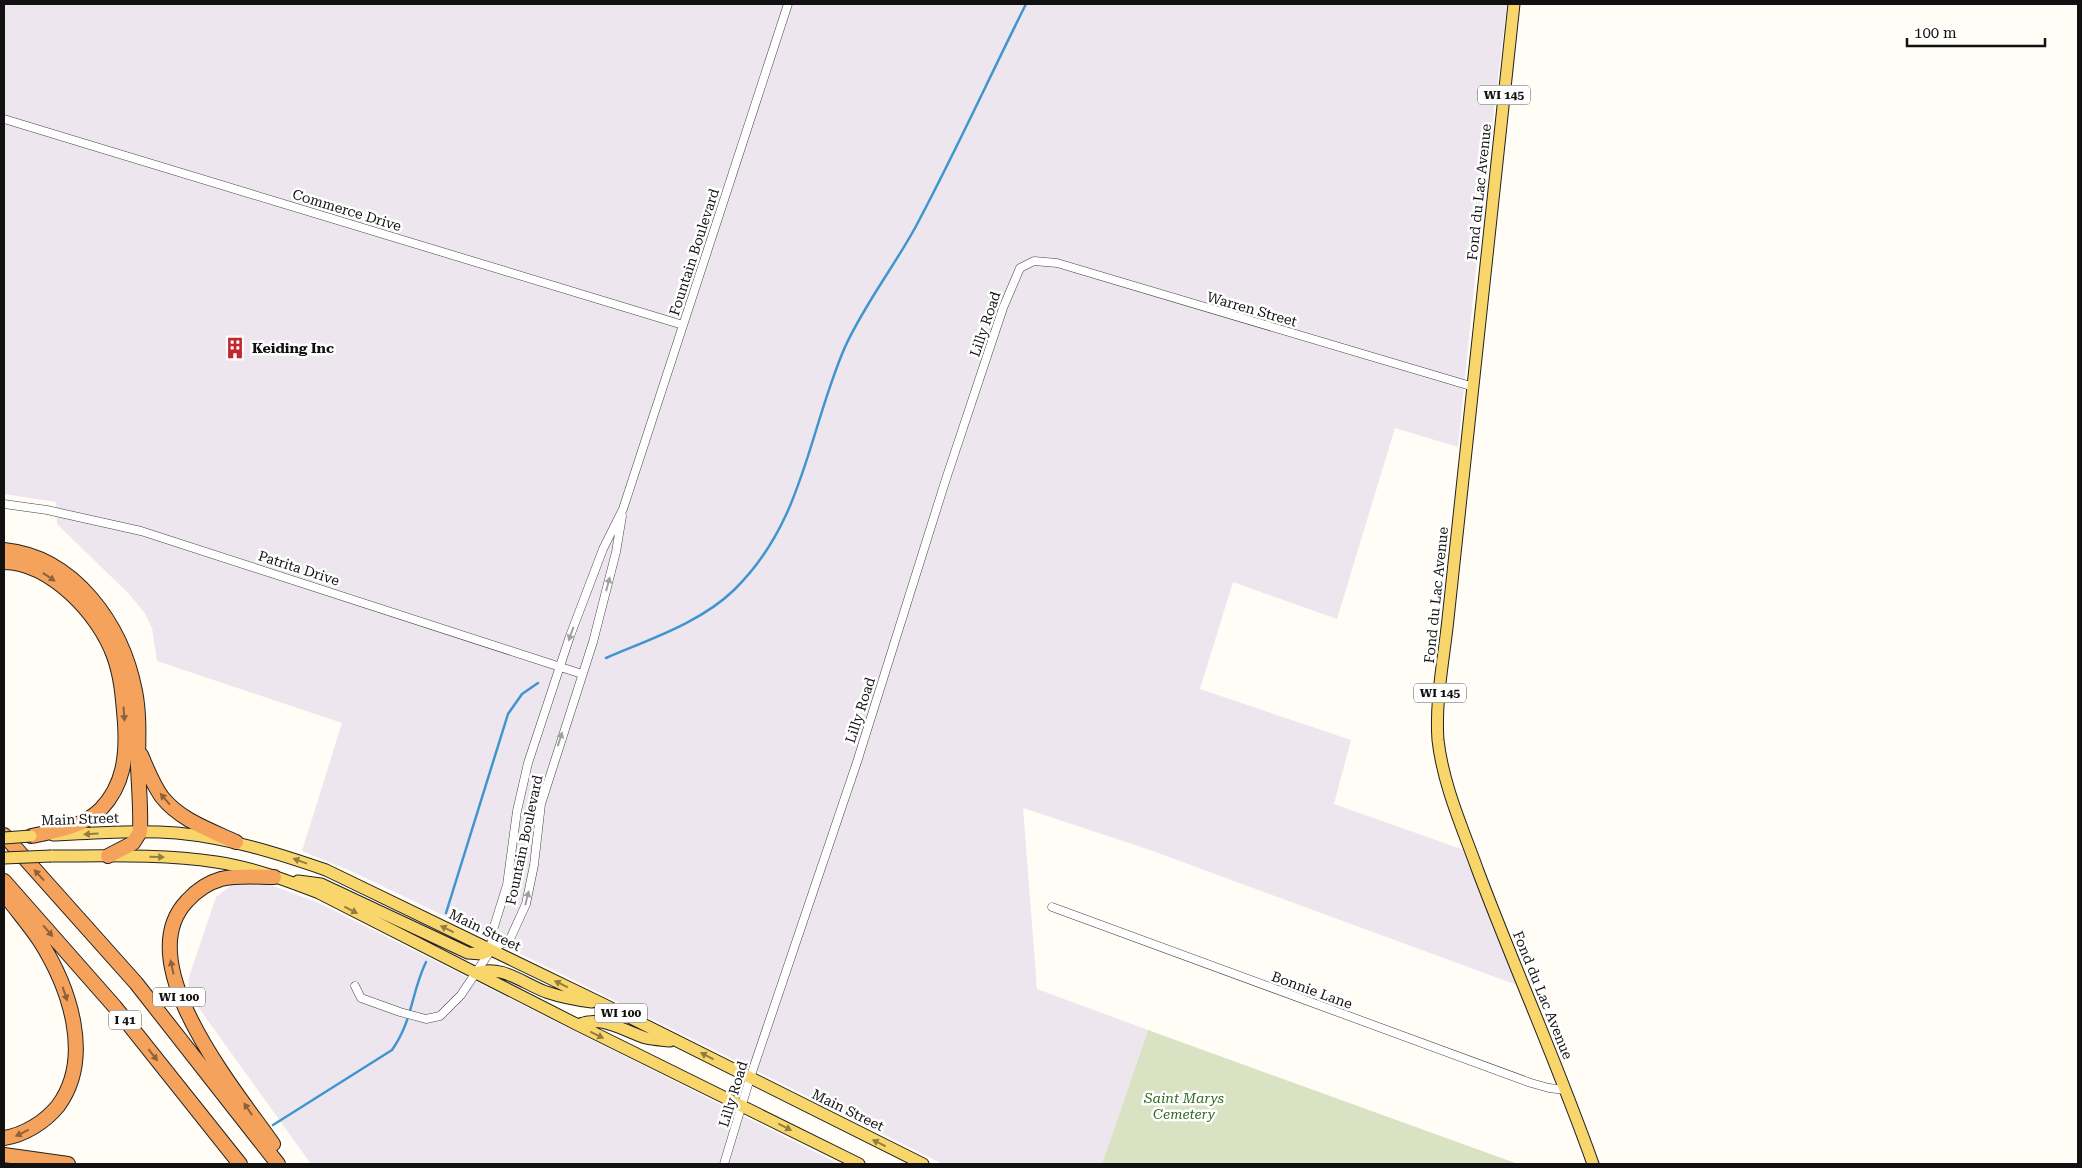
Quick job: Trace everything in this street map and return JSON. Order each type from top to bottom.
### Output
[{"type":"highway","points":[[4,550],[21,552],[51,564],[73,579],[105,616],[126,656],[136,692],[140,832],[133,843],[108,856]]},
{"type":"highway","points":[[4,562],[28,566],[44,573],[78,601],[100,629],[114,654],[122,690],[124,761],[122,773],[115,790],[102,808],[80,823],[31,836]]},
{"type":"highway","points":[[138,749],[154,785],[168,804],[184,817],[236,842]]},
{"type":"highway","name":"I 41","points":[[4,836],[136,983],[278,1164]]},
{"type":"highway","name":"WI 100","points":[[274,877],[233,877],[196,891],[176,913],[169,947],[177,993],[192,1023],[285,1164]]},
{"type":"highway","name":"I 41","points":[[4,881],[114,1006],[240,1164]]},
{"type":"highway","points":[[4,893],[40,941],[60,979],[73,1021],[75,1051],[71,1080],[67,1092],[53,1112],[22,1133],[4,1138]]},
{"type":"highway","points":[[4,1155],[68,1164]]},
{"type":"main road","name":"Fond du Lac Avenue","points":[[1514,4],[1439,706],[1438,742],[1454,803],[1527,1000],[1565,1090],[1593,1164]]},
{"type":"main road","name":"Main Street","points":[[4,836],[140,832],[176,833],[236,842],[282,854],[326,870],[603,1004],[923,1164]]},
{"type":"main road","name":"WI 100","points":[[4,858],[51,856],[181,858],[216,862],[288,881],[319,893],[578,1025],[859,1164]]},
{"type":"main road","points":[[288,881],[321,884],[468,953],[482,954],[491,950]]},
{"type":"main road","points":[[475,973],[485,970],[497,970],[544,991],[570,999],[603,1004]]},
{"type":"main road","points":[[578,1025],[587,1020],[597,1020],[649,1039],[679,1042]]},
{"type":"street","name":"Fountain Boulevard","points":[[491,950],[492,933],[507,885],[523,783],[560,667],[603,549],[623,509],[788,4]]},
{"type":"street","name":"Commerce Drive","points":[[4,119],[683,325]]},
{"type":"street","name":"Warren Street","points":[[1023,266],[1034,261],[1057,264],[1474,388]]},
{"type":"street","name":"Lilly Road","points":[[724,1164],[750,1078],[855,768],[942,490],[1002,308],[1017,272],[1023,266]]},
{"type":"street","name":"Patrita Drive","points":[[4,504],[47,510],[141,531],[582,674]]},
{"type":"street","name":"Fountain Boulevard","points":[[491,950],[510,939],[526,904],[534,865],[541,804],[582,674],[616,552],[623,509]]},
{"type":"street","name":"Bonnie Lane","points":[[1052,907],[1531,1083],[1565,1090]]},
{"type":"street","points":[[355,986],[362,998],[400,1012],[420,1018],[440,1016],[449,1010],[491,950]]},
{"type":"shaded area","points":[[4,4],[1507,4],[1483,200],[1458,447],[1395,428],[1337,619],[1233,582],[1200,689],[1351,740],[1334,804],[1464,850],[1517,985],[1150,850],[1023,808],[1037,989],[1148,1030],[1102,1164],[943,1164],[457,922],[353,872],[302,851],[342,723],[157,661],[152,628],[144,612],[129,594],[57,524],[56,502],[4,494]]},
{"type":"shaded area","points":[[236,882],[262,882],[317,902],[839,1164],[311,1164],[188,993],[189,977],[216,897]]},
{"type":"green space","name":"Saint Marys Cemetery","points":[[1148,1030],[1518,1164],[1102,1164]]},
{"type":"waterway","points":[[606,658],[674,629],[721,602],[757,564],[776,535],[802,475],[832,379],[845,347],[861,316],[915,228],[958,145],[1026,4]]},
{"type":"waterway","points":[[446,913],[508,714],[522,694],[538,683]]},
{"type":"waterway","points":[[273,1125],[392,1050],[404,1028],[426,962]]},
{"type":"place","name":"Keiding Inc","points":[[235,348]]}]
